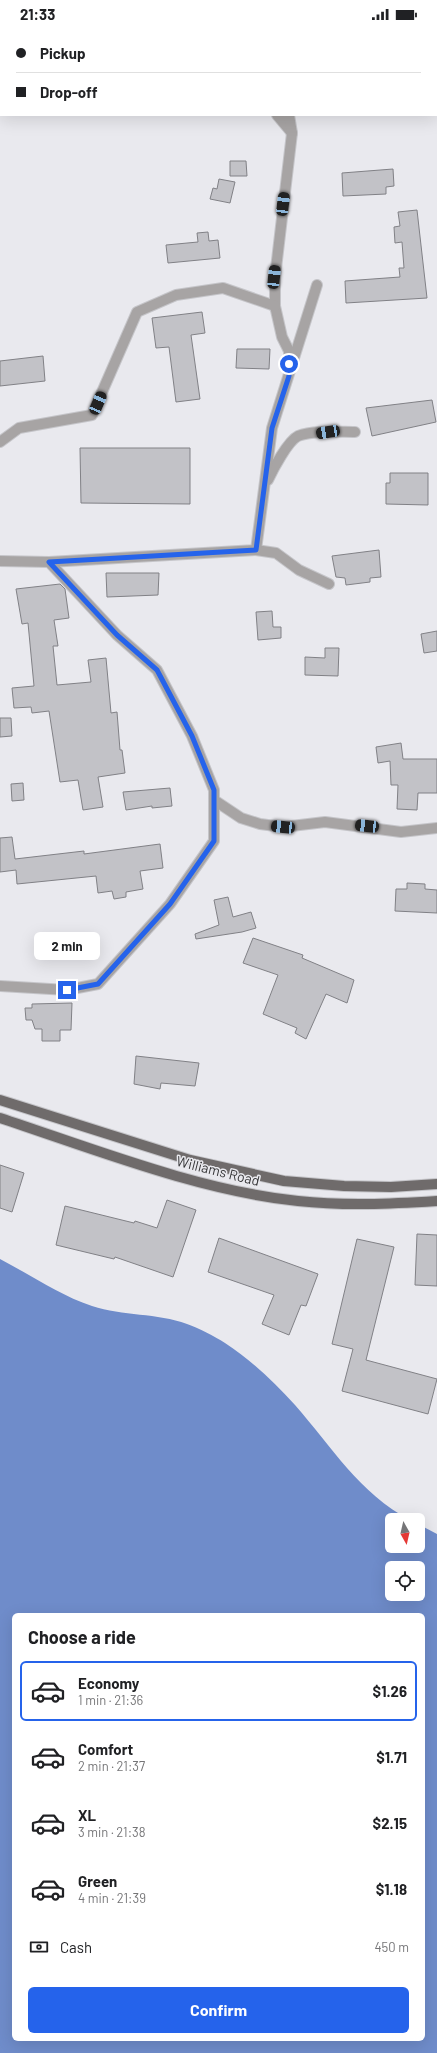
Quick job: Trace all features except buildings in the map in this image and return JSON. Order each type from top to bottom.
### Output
[{"type":"main road","name":"Williams Road","points":[[0,1100],[190,1160],[284,1181],[344,1186],[391,1187],[437,1184]]},
{"type":"main road","name":"Williams Road","points":[[0,1118],[179,1176],[255,1195],[337,1205],[437,1201]]},
{"type":"street","points":[[278,116],[292,133]]},
{"type":"street","points":[[289,116],[292,133],[275,270],[275,306],[282,337],[289,351],[289,376]]},
{"type":"street","points":[[256,550],[272,428],[317,285]]},
{"type":"street","points":[[0,442],[19,428],[92,415],[137,312],[176,295],[223,288],[275,306]]},
{"type":"street","points":[[265,486],[279,458],[298,436],[328,432],[355,432]]},
{"type":"street","points":[[0,561],[49,562],[256,550],[276,553],[299,570],[329,584]]},
{"type":"street","points":[[0,986],[67,990],[98,984],[170,904],[214,841],[214,790],[192,736],[157,670],[117,635],[49,562]]},
{"type":"street","points":[[214,800],[242,818],[260,824],[283,827],[325,822],[401,832],[437,828]]},
{"type":"water","points":[[0,1259],[57,1291],[92,1306],[176,1320],[201,1330],[225,1343],[253,1364],[279,1388],[361,1483],[376,1497],[399,1513],[385,1513],[385,1553],[425,1553],[425,1528],[437,1534],[437,2053],[0,2053]]},
{"type":"route","points":[[67,990],[98,984],[170,904],[214,841],[214,790],[192,736],[157,670],[117,635],[49,562],[256,550],[272,428],[289,376],[289,364]]}]
